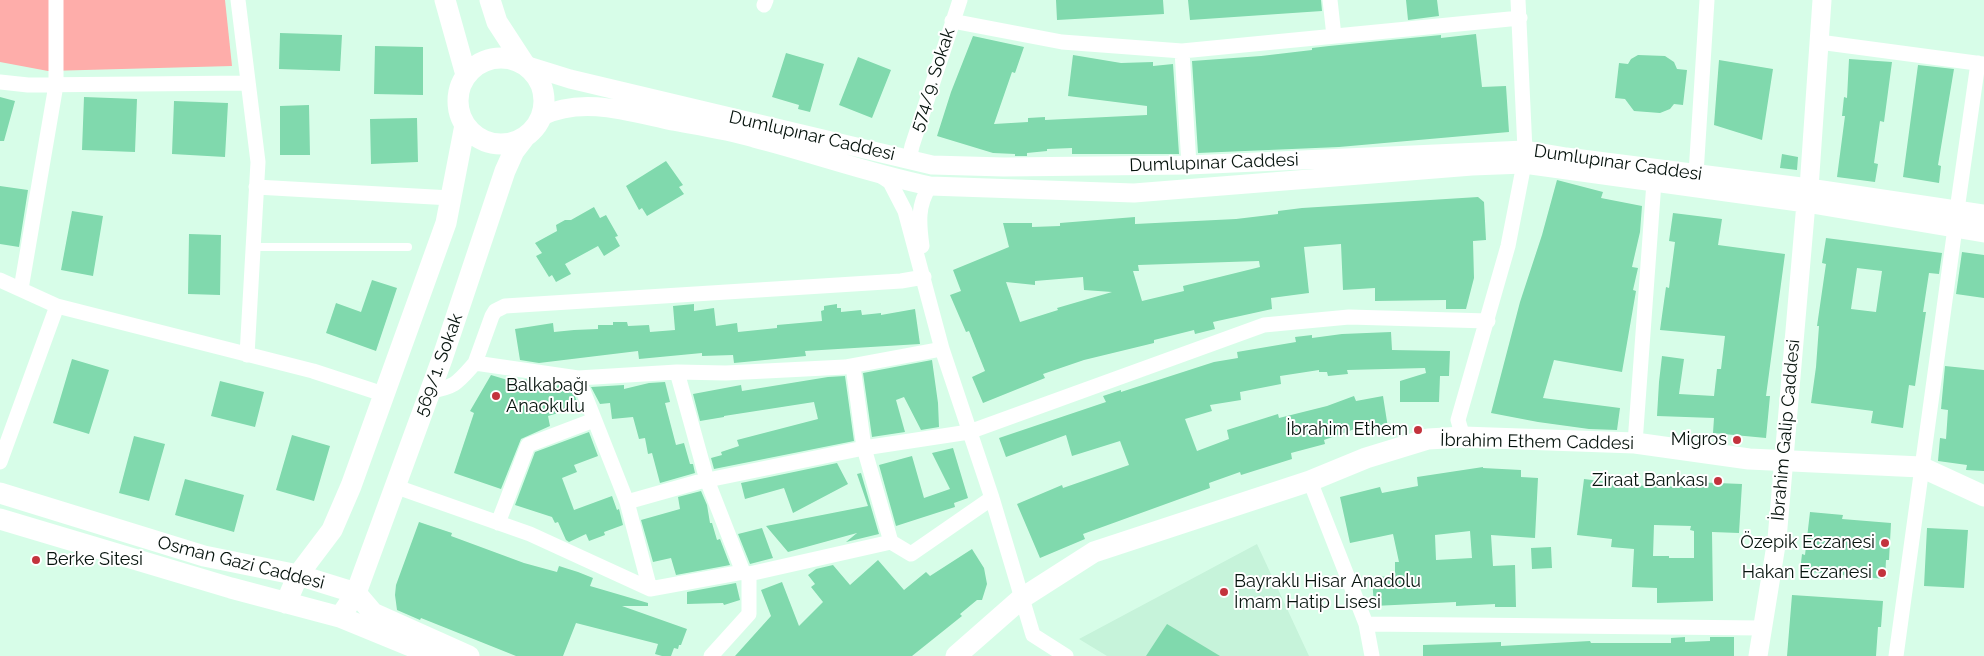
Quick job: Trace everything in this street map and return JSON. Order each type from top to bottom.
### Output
[{"type":"main road","points":[[444,0],[466,75]]},
{"type":"main road","points":[[490,0],[497,22],[526,65],[536,75],[543,88],[545,102],[542,116],[535,129],[524,138],[512,143],[492,143],[474,135],[465,125],[459,113],[457,100],[460,87],[466,75],[475,66],[487,60],[500,58],[514,59],[526,65]]},
{"type":"main road","points":[[286,603],[298,576],[332,530],[351,486],[446,223],[465,125]]},
{"type":"main road","name":"569/1. Sokak","points":[[340,617],[356,593],[430,390],[505,171],[514,151],[524,138]]},
{"type":"main road","name":"İbrahim Ethem Caddesi","points":[[956,656],[1022,598],[1094,552],[1310,481],[1366,458],[1428,440],[1463,437],[1635,443],[1749,459],[1921,467],[1984,496]]},
{"type":"main road","name":"Osman Gazi Caddesi","points":[[0,493],[204,556],[298,576],[356,593]]},
{"type":"main road","name":"Osman Gazi Caddesi","points":[[0,520],[340,617],[435,656]]},
{"type":"main road","points":[[356,593],[373,613],[469,656]]},
{"type":"street","points":[[21,289],[56,85],[56,0]]},
{"type":"street","points":[[238,0],[258,162],[247,355]]},
{"type":"street","name":"574/9. Sokak","points":[[909,160],[914,137],[960,0]]},
{"type":"street","points":[[1330,0],[1334,36]]},
{"type":"street","points":[[1463,437],[1458,420],[1508,246],[1524,157],[1518,0]]},
{"type":"street","points":[[1696,174],[1707,0]]},
{"type":"street","name":"İbrahim Galip Caddesi","points":[[1758,656],[1777,539],[1808,196],[1822,0]]},
{"type":"street","points":[[952,21],[1062,42],[1182,51],[1520,18]]},
{"type":"street","points":[[1819,42],[1981,64],[1956,219],[1896,656]]},
{"type":"street","points":[[1182,51],[1189,165]]},
{"type":"street","name":"Dumlupınar Caddesi","points":[[526,65],[570,79],[932,164],[1004,167],[1189,165],[1566,157],[1696,174],[1808,196],[1956,219],[1984,214]]},
{"type":"street","points":[[0,82],[28,86],[248,83]]},
{"type":"street","name":"Dumlupınar Caddesi","points":[[542,116],[554,110],[573,106],[612,109],[751,137],[901,180],[930,186],[1134,193],[1472,166],[1524,157]]},
{"type":"street","points":[[1524,157],[1654,182],[1808,196]]},
{"type":"street","points":[[873,171],[890,182],[904,211],[924,277],[942,349],[992,498],[1033,635],[1066,656]]},
{"type":"street","points":[[1635,443],[1654,182]]},
{"type":"street","points":[[924,277],[919,215],[924,195],[930,186]]},
{"type":"street","points":[[256,187],[451,198]]},
{"type":"street","points":[[1956,219],[1984,233]]},
{"type":"street","points":[[430,390],[448,388],[456,384],[475,364],[492,316],[495,311],[505,306],[901,281],[924,277]]},
{"type":"street","points":[[0,280],[57,306],[313,372],[383,394]]},
{"type":"street","points":[[0,462],[57,306]]},
{"type":"street","points":[[627,502],[707,480],[864,448],[970,432],[1264,325],[1350,317],[1488,321]]},
{"type":"street","points":[[475,364],[578,378],[677,372],[726,373],[853,366],[942,349]]},
{"type":"street","points":[[853,366],[864,448],[891,542],[911,554],[992,498]]},
{"type":"street","points":[[677,372],[707,480],[746,573],[750,614],[711,656]]},
{"type":"street","points":[[578,378],[627,502],[650,589]]},
{"type":"street","points":[[498,523],[528,444],[594,420]]},
{"type":"street","points":[[1310,481],[1366,624],[1372,656]]},
{"type":"street","points":[[394,486],[530,534],[650,589],[746,573],[891,542]]},
{"type":"street","points":[[1366,624],[1762,628]]},
{"type":"lane","points":[[253,247],[408,246]]},
{"type":"shaded area","points":[[0,0],[225,0],[232,66],[48,71],[0,62]]},
{"type":"shaded area","name":"Bayraklı Hisar Anadolu İmam Hatip Lisesi","points":[[1257,544],[1309,656],[1107,656],[1079,639]]},
{"type":"building","points":[[1056,0],[1163,0],[1164,14],[1057,20]]},
{"type":"building","points":[[1188,0],[1321,0],[1322,11],[1190,20]]},
{"type":"building","points":[[1406,0],[1437,0],[1439,16],[1408,20]]},
{"type":"building","points":[[280,33],[342,35],[340,71],[279,69]]},
{"type":"building","points":[[1476,34],[1482,87],[1506,86],[1509,132],[1339,147],[1198,153],[1192,61],[1261,56],[1329,46],[1441,35],[1441,38]]},
{"type":"building","points":[[973,36],[1024,47],[1015,73],[1012,72],[994,124],[1028,122],[1028,118],[1045,117],[1045,120],[1147,115],[1147,106],[1068,96],[1073,55],[1121,63],[1153,62],[1153,66],[1173,64],[1179,154],[1072,154],[1072,148],[1047,149],[1047,151],[1027,153],[1027,156],[1015,156],[1015,154],[993,153],[937,136],[951,92]]},
{"type":"building","points":[[375,46],[423,47],[423,95],[374,94]]},
{"type":"building","points":[[786,53],[824,64],[810,112],[798,109],[799,105],[772,97]]},
{"type":"building","points":[[1638,55],[1665,56],[1674,62],[1677,69],[1687,70],[1683,105],[1674,104],[1670,109],[1660,113],[1634,111],[1625,99],[1615,98],[1619,63],[1628,64],[1631,59]]},
{"type":"building","points":[[858,57],[891,70],[872,118],[839,105]]},
{"type":"building","points":[[1849,59],[1892,62],[1884,122],[1880,121],[1874,163],[1878,164],[1875,182],[1837,177],[1845,116],[1842,116],[1844,97],[1847,98]]},
{"type":"building","points":[[1719,60],[1773,69],[1762,140],[1714,125]]},
{"type":"building","points":[[1918,65],[1954,69],[1938,165],[1941,166],[1939,183],[1903,177]]},
{"type":"building","points":[[0,97],[15,101],[4,141],[0,141]]},
{"type":"building","points":[[84,97],[137,99],[135,152],[82,150]]},
{"type":"building","points":[[174,101],[228,103],[225,157],[172,154]]},
{"type":"building","points":[[309,105],[310,155],[280,155],[280,106]]},
{"type":"building","points":[[417,118],[418,162],[371,164],[370,119]]},
{"type":"building","points":[[1782,154],[1798,157],[1797,170],[1780,168]]},
{"type":"building","points":[[666,161],[683,185],[679,187],[684,194],[647,216],[642,208],[639,210],[626,186]]},
{"type":"building","points":[[1557,180],[1603,192],[1601,198],[1642,206],[1640,232],[1632,267],[1638,268],[1633,290],[1636,291],[1622,372],[1554,360],[1543,398],[1620,408],[1617,430],[1589,429],[1491,413],[1520,302],[1542,235]]},
{"type":"building","points":[[0,186],[28,190],[19,247],[0,244]]},
{"type":"building","points":[[1478,197],[1484,202],[1486,240],[1473,241],[1474,278],[1466,309],[1446,309],[1446,300],[1375,301],[1375,288],[1343,290],[1341,244],[1304,247],[1309,293],[1271,298],[1272,309],[1213,322],[1215,329],[1195,334],[1194,330],[1154,340],[1154,343],[1084,360],[1043,374],[1045,378],[983,403],[972,377],[985,371],[969,331],[966,332],[950,295],[961,291],[953,270],[1009,247],[1003,223],[1032,223],[1032,227],[1060,226],[1060,223],[1135,217],[1135,224],[1236,219],[1278,214],[1278,211]],"holes":[[[1259,261],[1260,267],[1183,286],[1184,291],[1142,301],[1133,271],[1139,271],[1138,265]],[[1083,277],[1084,290],[1112,292],[1057,308],[1058,310],[1020,322],[1006,282],[1035,285],[1035,281]]]},
{"type":"building","points":[[594,207],[600,218],[606,215],[618,236],[615,237],[620,246],[604,256],[598,246],[565,264],[571,274],[556,282],[552,275],[549,277],[536,256],[542,253],[535,243],[557,231],[556,225],[565,220],[571,220]]},
{"type":"building","points":[[72,211],[103,216],[93,276],[61,270]]},
{"type":"building","points":[[1673,213],[1722,219],[1718,245],[1785,254],[1766,396],[1770,396],[1766,438],[1713,433],[1714,418],[1657,416],[1662,356],[1684,359],[1679,394],[1714,396],[1717,369],[1721,369],[1725,336],[1660,330],[1666,287],[1669,288],[1675,242],[1669,241]]},
{"type":"building","points":[[189,234],[221,235],[220,295],[188,294]]},
{"type":"building","points":[[1826,238],[1942,253],[1939,274],[1929,273],[1923,312],[1926,312],[1915,386],[1909,385],[1903,428],[1871,423],[1873,411],[1811,403],[1816,367],[1819,326],[1817,326],[1826,264],[1822,263]],"holes":[[[1857,268],[1882,271],[1876,312],[1851,309]]]},
{"type":"building","points":[[1962,252],[1984,255],[1984,298],[1956,294]]},
{"type":"building","points":[[372,280],[397,288],[376,351],[326,333],[336,303],[361,312]]},
{"type":"building","points":[[694,304],[694,311],[714,308],[716,326],[737,323],[738,332],[777,328],[777,325],[822,321],[821,311],[824,310],[824,306],[837,304],[837,308],[841,308],[841,312],[861,310],[862,315],[881,313],[881,315],[915,309],[920,344],[805,351],[806,356],[734,363],[733,355],[702,356],[702,353],[639,359],[638,351],[539,363],[520,360],[515,329],[553,323],[554,332],[598,329],[598,325],[613,325],[613,322],[627,322],[628,326],[649,325],[650,332],[675,330],[673,306]]},
{"type":"building","points":[[1391,332],[1392,350],[1450,351],[1449,376],[1440,376],[1439,402],[1400,402],[1400,381],[1426,373],[1425,368],[1347,370],[1348,374],[1328,376],[1327,372],[1319,372],[1319,370],[1280,376],[1281,384],[1240,392],[1241,400],[1210,405],[1212,411],[1185,419],[1197,451],[1229,439],[1227,430],[1278,414],[1279,418],[1327,406],[1354,396],[1356,401],[1383,396],[1388,428],[1367,431],[1366,425],[1324,440],[1325,444],[1291,453],[1292,459],[1241,475],[1240,472],[1209,483],[1210,488],[1083,534],[1085,539],[1040,558],[1017,504],[1062,485],[1063,488],[1129,465],[1120,441],[1072,456],[1066,435],[1006,457],[999,438],[1106,402],[1103,396],[1214,362],[1238,358],[1237,352],[1296,342],[1295,337],[1312,335],[1312,338],[1342,334]]},
{"type":"building","points":[[72,359],[109,370],[89,434],[53,423]]},
{"type":"building","points":[[932,360],[939,427],[921,430],[904,397],[896,400],[905,432],[872,437],[863,373]]},
{"type":"building","points":[[1945,366],[1984,370],[1984,471],[1966,470],[1967,465],[1938,461],[1940,438],[1946,439],[1948,410],[1941,409]]},
{"type":"building","points":[[491,375],[524,385],[523,379],[540,382],[542,390],[559,385],[571,386],[579,407],[548,416],[550,426],[521,439],[501,489],[454,473],[474,413],[470,411]]},
{"type":"building","points":[[845,376],[854,441],[714,469],[711,458],[722,455],[721,452],[739,446],[737,440],[818,419],[814,402],[700,421],[693,394],[741,385],[742,391]]},
{"type":"building","points":[[220,381],[264,392],[255,427],[211,416]]},
{"type":"building","points":[[665,382],[670,402],[665,403],[676,445],[684,443],[690,464],[693,464],[695,473],[660,483],[652,453],[648,454],[645,438],[639,439],[633,417],[612,419],[610,403],[600,404],[591,387],[624,385],[624,389],[649,383]]},
{"type":"building","points":[[589,432],[598,456],[574,465],[577,472],[562,478],[574,510],[612,496],[617,510],[619,509],[623,525],[604,532],[605,535],[589,541],[586,534],[569,542],[566,540],[558,522],[555,523],[552,517],[515,505],[535,452]]},
{"type":"building","points":[[292,435],[330,446],[314,501],[276,490]]},
{"type":"building","points":[[134,436],[165,444],[149,501],[119,493]]},
{"type":"building","points":[[953,448],[968,498],[954,503],[955,507],[896,526],[879,465],[912,456],[924,498],[950,489],[932,453]]},
{"type":"building","points":[[837,463],[848,484],[793,513],[784,488],[745,499],[741,483]]},
{"type":"building","points":[[1483,467],[1521,470],[1521,477],[1538,478],[1535,538],[1491,535],[1493,566],[1515,565],[1516,607],[1495,607],[1495,604],[1456,606],[1456,602],[1374,606],[1372,577],[1395,576],[1395,562],[1399,562],[1393,534],[1350,543],[1340,497],[1380,487],[1382,493],[1418,486],[1417,477]],"holes":[[[1470,531],[1472,558],[1436,560],[1435,535]]]},
{"type":"building","points":[[861,473],[879,534],[846,542],[857,533],[788,552],[766,526],[868,506],[857,474]]},
{"type":"building","points":[[185,479],[244,495],[234,532],[175,515]]},
{"type":"building","points":[[1584,479],[1616,483],[1615,485],[1693,487],[1693,482],[1742,484],[1739,533],[1712,532],[1713,601],[1657,603],[1657,588],[1632,587],[1634,549],[1611,547],[1612,539],[1577,535]],"holes":[[[1654,525],[1691,526],[1690,530],[1694,531],[1694,558],[1653,556]]]},
{"type":"building","points":[[701,491],[707,505],[710,523],[712,523],[717,540],[720,539],[730,565],[676,575],[671,558],[653,562],[641,520],[680,509],[678,497]]},
{"type":"building","points":[[1810,512],[1843,515],[1842,519],[1891,523],[1889,560],[1886,560],[1885,579],[1800,571],[1802,554],[1805,555]]},
{"type":"building","points":[[419,522],[452,533],[451,536],[524,563],[557,572],[559,566],[578,572],[593,578],[590,586],[648,603],[648,606],[622,606],[687,629],[681,645],[679,645],[678,649],[674,648],[671,656],[662,656],[655,654],[658,644],[576,623],[563,656],[516,656],[397,610],[396,585]]},
{"type":"building","points":[[762,528],[773,558],[750,564],[738,534]]},
{"type":"building","points":[[1927,528],[1968,530],[1964,588],[1924,586]]},
{"type":"building","points":[[1551,547],[1552,568],[1532,569],[1531,548]]},
{"type":"building","points":[[972,549],[984,568],[987,584],[982,600],[977,600],[960,614],[962,616],[912,656],[735,656],[771,616],[761,590],[782,582],[799,626],[823,602],[811,587],[815,584],[808,575],[816,569],[833,565],[850,585],[878,560],[904,590],[926,572],[930,576]]},
{"type":"building","points":[[736,583],[740,600],[724,605],[723,603],[687,604],[687,592]]},
{"type":"building","points":[[1792,595],[1883,601],[1881,627],[1878,627],[1876,656],[1787,656]]},
{"type":"building","name":"Bayraklı Hisar Anadolu İmam Hatip Lisesi","points":[[1167,624],[1220,656],[1146,656]]},
{"type":"building","points":[[1685,637],[1685,642],[1710,641],[1710,637],[1734,637],[1734,656],[1423,656],[1423,645],[1501,642],[1501,646],[1590,641],[1591,643],[1671,643],[1671,638]]},
{"type":"place","name":"Balkabağı Anaokulu","points":[[496,396]]},
{"type":"place","name":"İbrahim Ethem","points":[[1418,430]]},
{"type":"place","name":"Migros","points":[[1737,440]]},
{"type":"place","name":"Ziraat Bankası","points":[[1718,481]]},
{"type":"place","name":"Özepik Eczanesi","points":[[1885,543]]},
{"type":"place","name":"Berke Sitesi","points":[[36,560]]},
{"type":"place","name":"Hakan Eczanesi","points":[[1882,573]]},
{"type":"place","name":"Bayraklı Hisar Anadolu İmam Hatip Lisesi","points":[[1224,592]]}]
